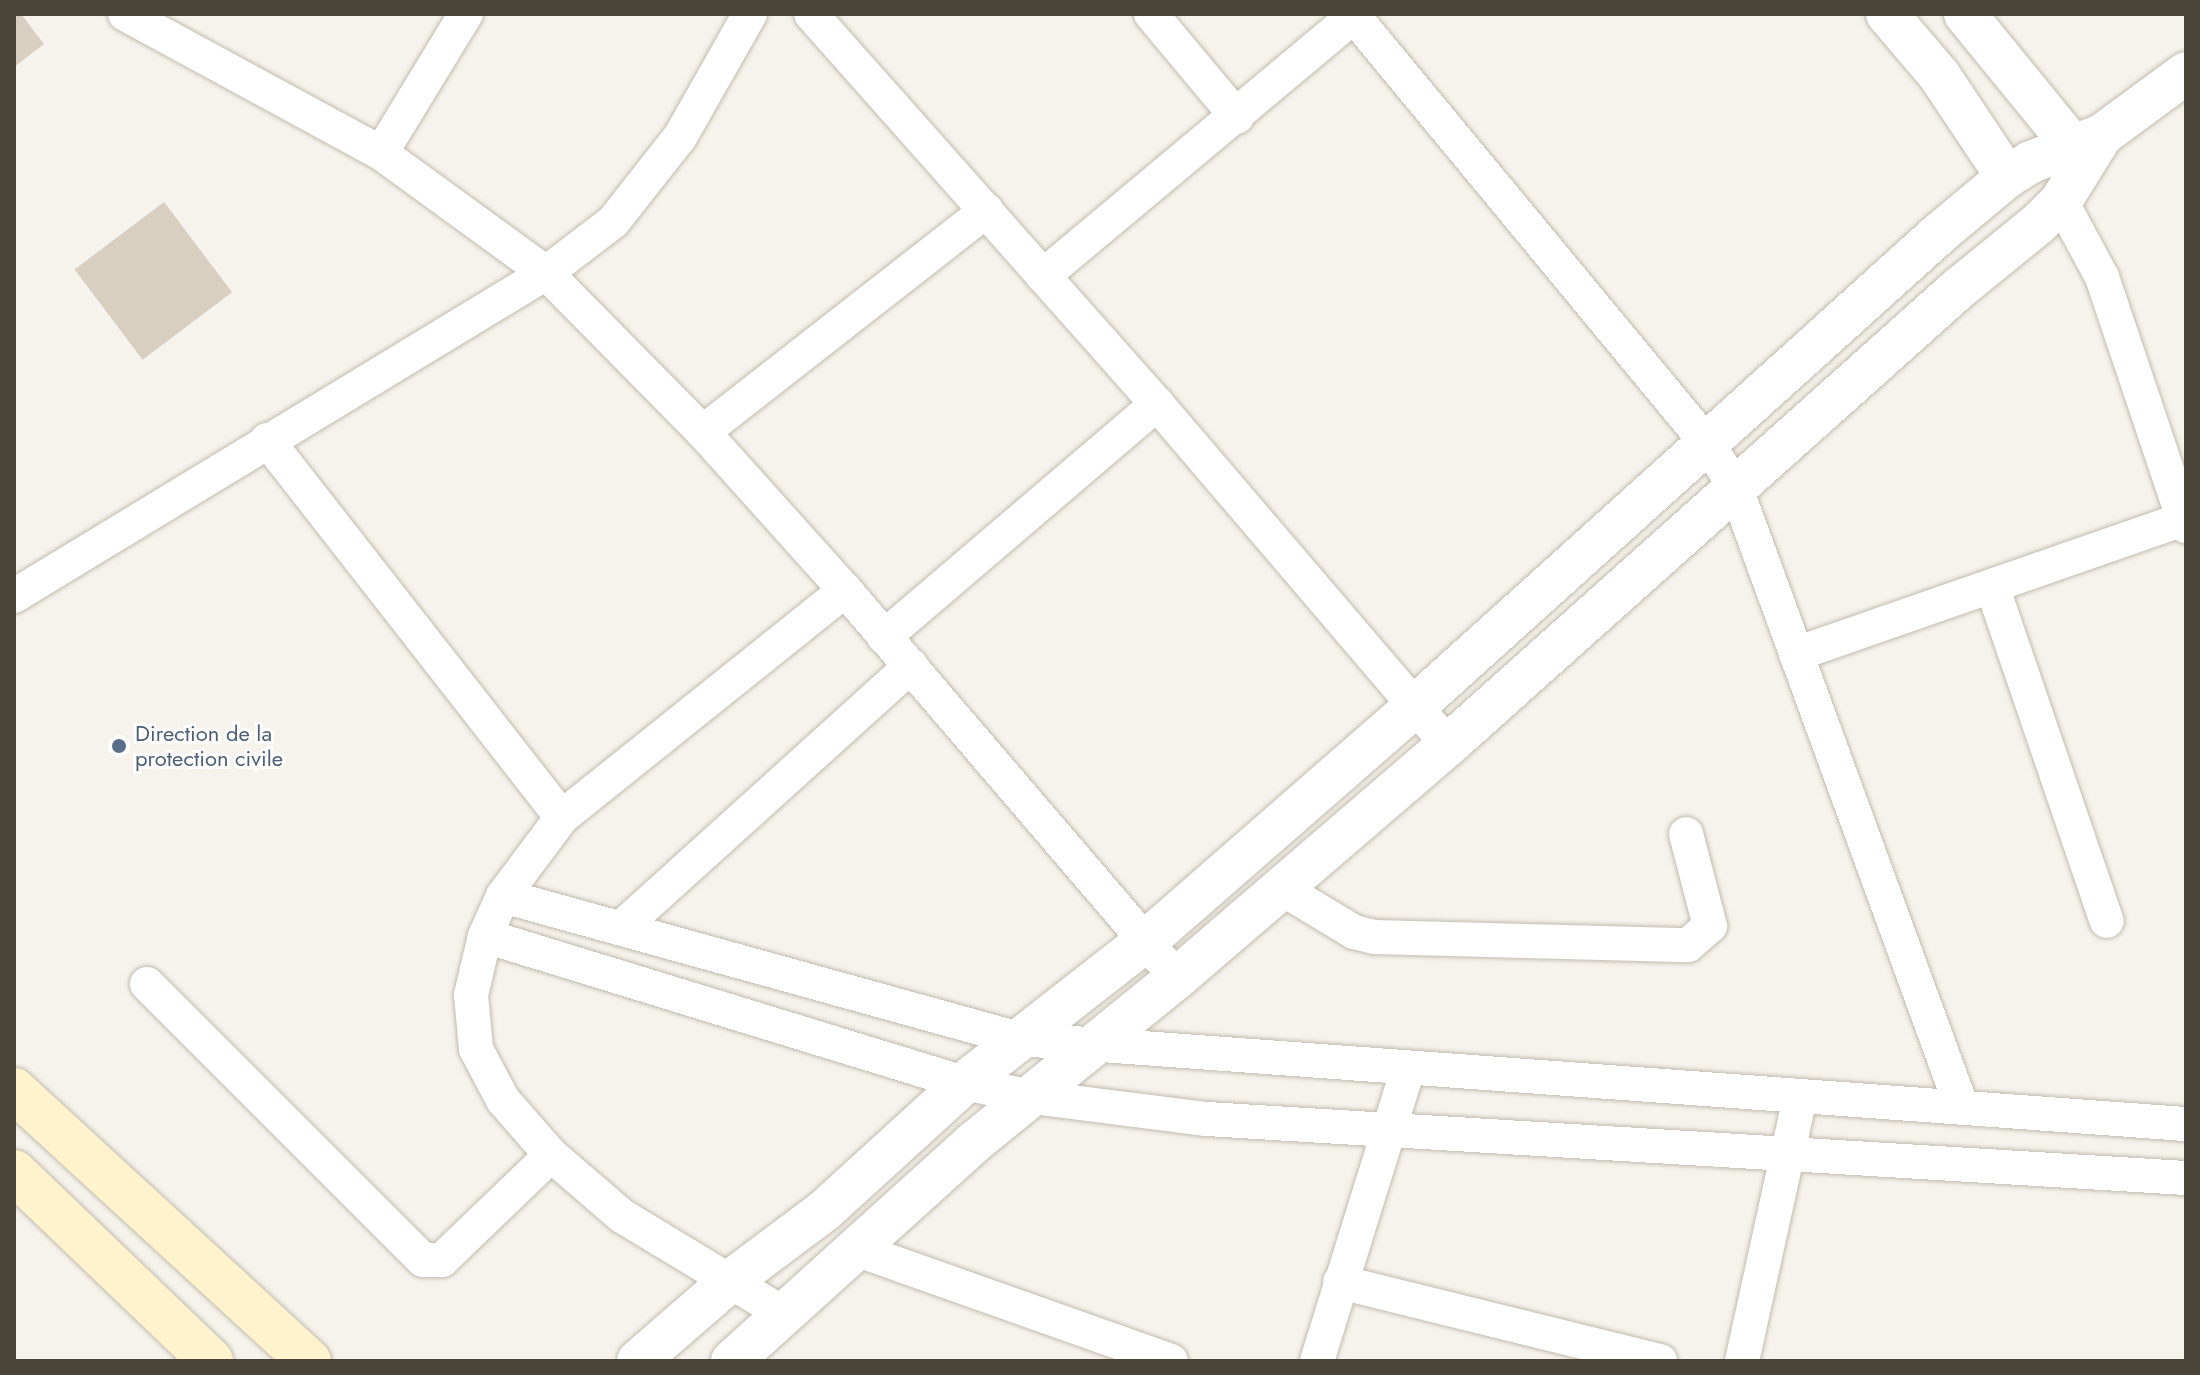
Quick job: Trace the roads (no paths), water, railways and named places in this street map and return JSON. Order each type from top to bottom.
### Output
[{"type":"main road","points":[[14,1090],[309,1361]]},
{"type":"main road","points":[[14,1172],[211,1361]]},
{"type":"street","points":[[381,153],[466,14]]},
{"type":"street","points":[[14,596],[546,273],[613,222],[671,149],[750,14]]},
{"type":"street","points":[[811,14],[1157,404],[1412,709],[1448,745]]},
{"type":"street","points":[[1151,14],[1237,117]]},
{"type":"street","points":[[1887,14],[1939,75],[2007,177]]},
{"type":"street","points":[[1965,14],[2087,140]]},
{"type":"street","points":[[1043,276],[1237,117],[1354,15],[1706,442],[1735,486],[1962,1108]]},
{"type":"street","points":[[143,18],[381,153],[546,273],[703,432],[845,590],[1177,978]]},
{"type":"street","points":[[638,1361],[729,1282],[824,1211],[964,1083],[1146,941],[1412,709],[1706,442],[2007,177],[2087,140],[2186,73]]},
{"type":"street","points":[[732,1361],[855,1249],[1448,745],[1735,486],[2061,201],[2087,140]]},
{"type":"street","points":[[1796,654],[2185,523],[2102,277],[2061,201]]},
{"type":"street","points":[[703,432],[987,210]]},
{"type":"street","points":[[884,637],[1157,404]]},
{"type":"street","points":[[267,440],[562,817]]},
{"type":"street","points":[[1992,586],[2107,921]]},
{"type":"street","points":[[784,1314],[622,1216],[551,1155],[503,1100],[476,1049],[471,995],[485,936],[503,896],[562,817],[845,590]]},
{"type":"street","points":[[621,928],[911,666]]},
{"type":"street","points":[[1281,888],[1354,932],[1374,937],[1688,945],[1706,935],[1710,926],[1686,834]]},
{"type":"street","points":[[503,896],[1019,1039],[1090,1047],[2186,1124]]},
{"type":"street","points":[[485,936],[964,1083],[1032,1097],[1207,1119],[2186,1178]]},
{"type":"street","points":[[147,984],[423,1260],[442,1260],[551,1155]]},
{"type":"street","points":[[1317,1361],[1408,1069]]},
{"type":"street","points":[[1742,1361],[1800,1097]]},
{"type":"street","points":[[855,1249],[1171,1361]]},
{"type":"street","points":[[1340,1282],[1660,1361]]},
{"type":"place","name":"Direction de la protection civile","points":[[119,746]]}]
